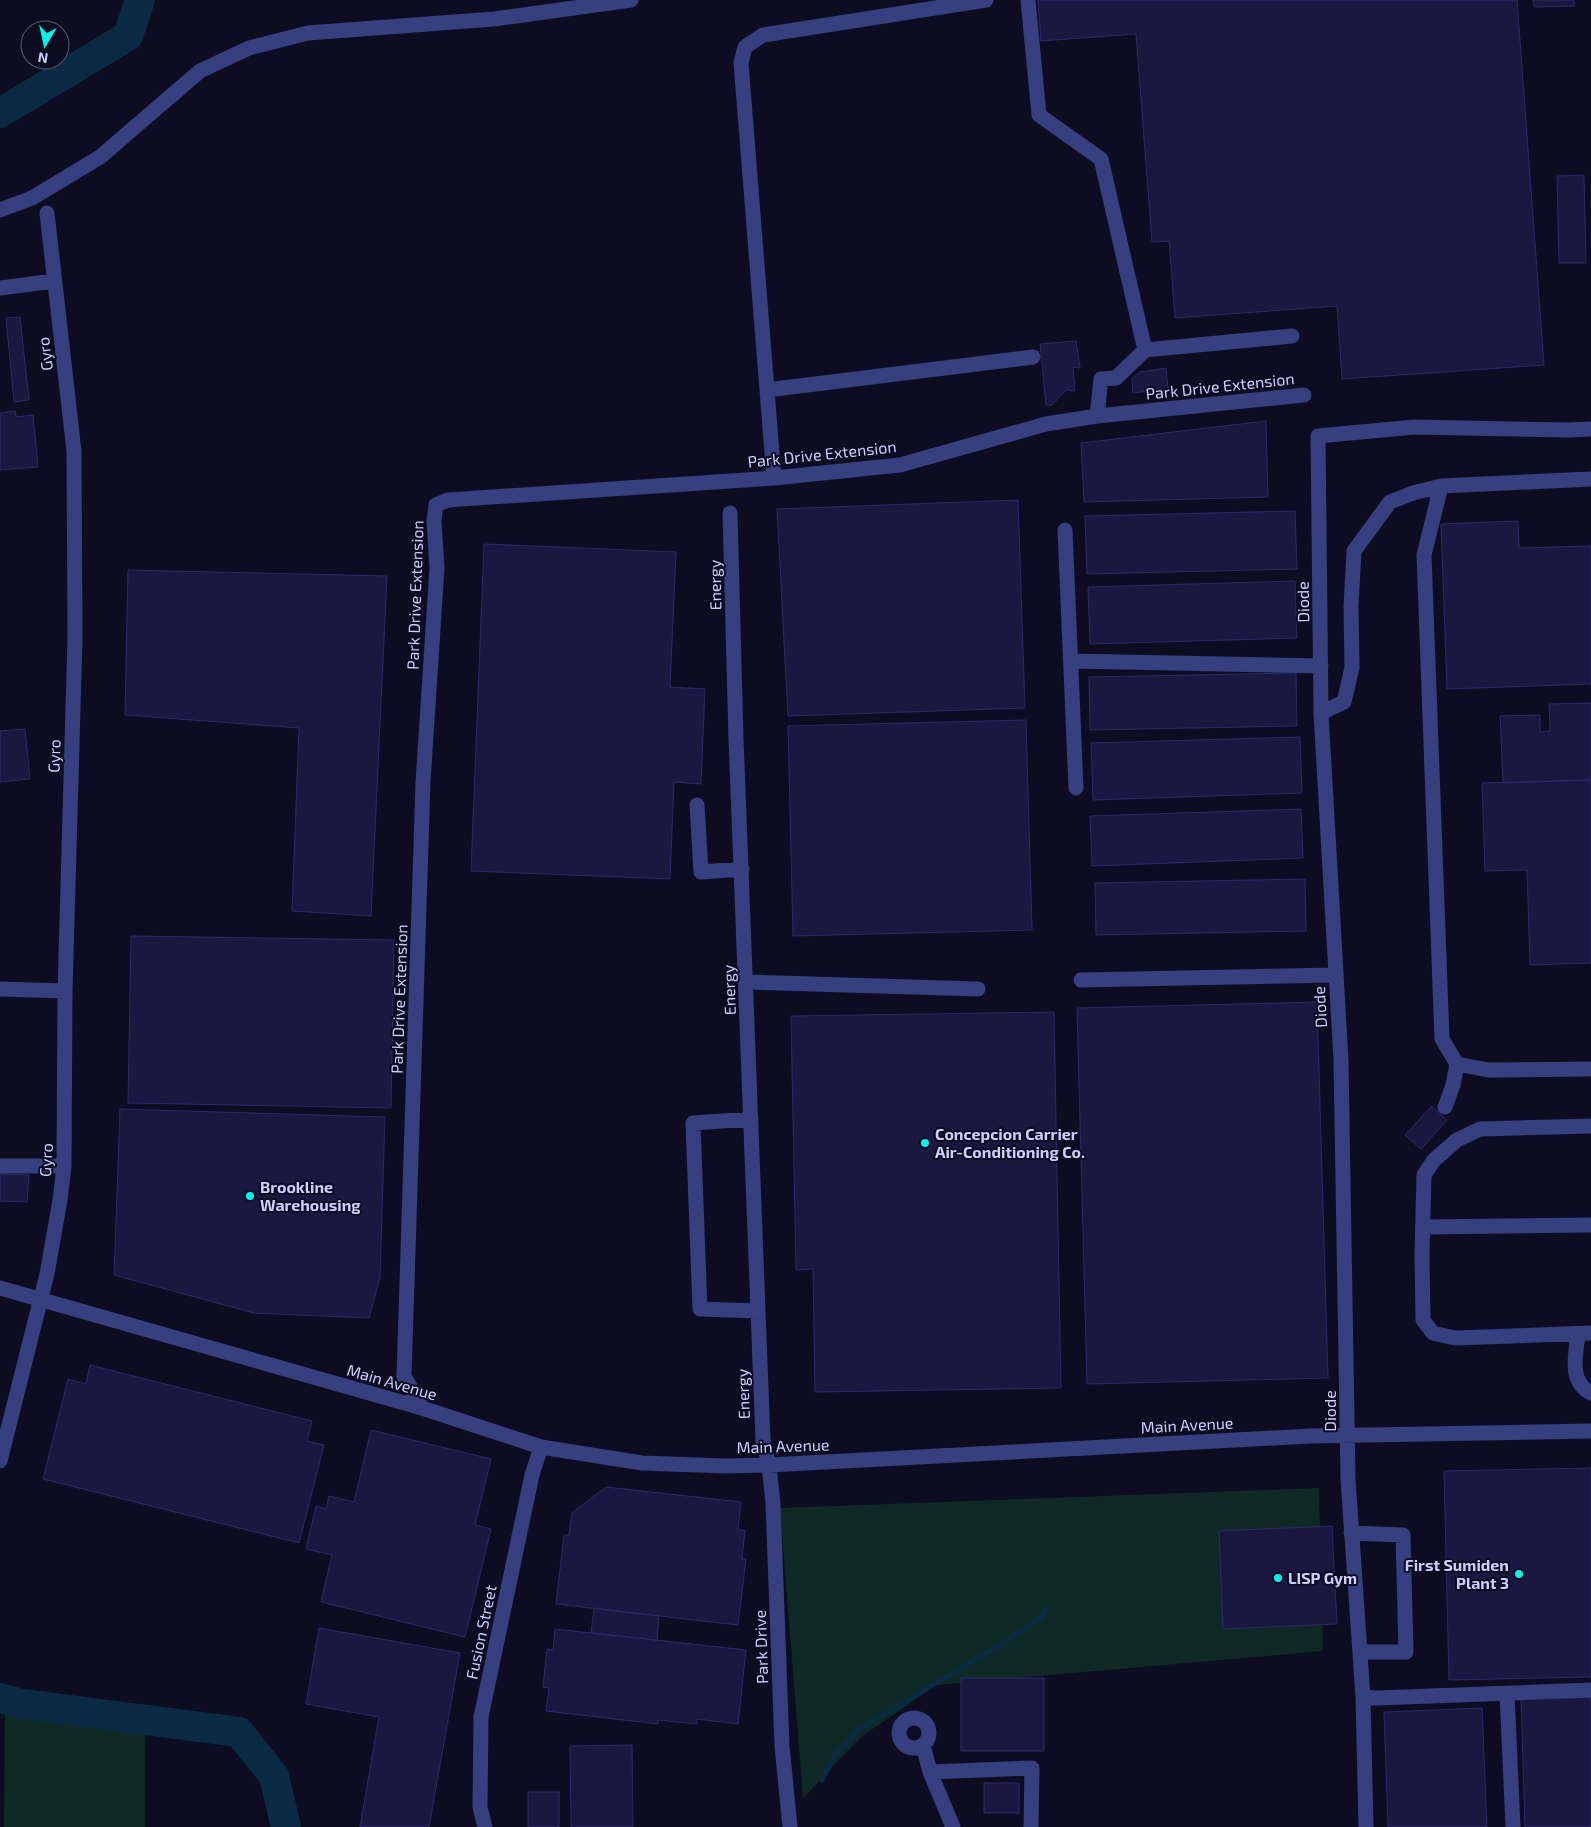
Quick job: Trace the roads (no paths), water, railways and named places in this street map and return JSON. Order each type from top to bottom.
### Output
[{"type":"street","points":[[0,210],[32,198],[100,157],[200,71],[249,48],[308,33],[494,19],[631,0]]},
{"type":"street","points":[[774,478],[741,63],[745,48],[762,35],[959,2],[986,0]]},
{"type":"street","points":[[1028,0],[1039,115],[1101,159],[1145,350]]},
{"type":"street","name":"Gyro","points":[[0,1461],[47,1274],[64,1166],[65,991],[75,638],[74,451],[47,213]]},
{"type":"street","points":[[0,288],[54,281]]},
{"type":"street","points":[[1097,416],[1101,379],[1116,378],[1145,350],[1292,336]]},
{"type":"street","points":[[767,390],[1033,357]]},
{"type":"street","name":"Park Drive Extension","points":[[422,1408],[404,1376],[423,782],[436,568],[434,521],[436,505],[448,500],[774,478],[900,465],[1046,424],[1097,416],[1304,395]]},
{"type":"street","name":"Diode","points":[[1366,1827],[1364,1697],[1348,1479],[1341,1070],[1322,713],[1318,436],[1414,427],[1591,429]]},
{"type":"street","points":[[1322,713],[1344,702],[1352,668],[1351,606],[1354,551],[1390,502],[1412,493],[1442,486],[1591,478]]},
{"type":"street","points":[[1442,486],[1424,555],[1442,1039],[1457,1064],[1453,1085],[1445,1107]]},
{"type":"street","name":"Energy","points":[[730,512],[736,739],[762,1440],[769,1465]]},
{"type":"street","points":[[1065,530],[1076,788]]},
{"type":"street","points":[[1071,661],[1321,666]]},
{"type":"street","points":[[697,805],[701,872],[742,869]]},
{"type":"street","points":[[1081,980],[1336,975]]},
{"type":"street","points":[[746,982],[978,988]]},
{"type":"street","points":[[0,989],[65,991]]},
{"type":"street","points":[[1457,1064],[1488,1070],[1591,1069]]},
{"type":"street","points":[[751,1119],[692,1123],[700,1309],[758,1311]]},
{"type":"street","points":[[1591,1126],[1480,1129],[1456,1140],[1434,1160],[1424,1175],[1422,1255],[1423,1320],[1434,1333],[1455,1338],[1584,1333],[1574,1373],[1582,1388],[1591,1393]]},
{"type":"street","points":[[0,1166],[64,1166]]},
{"type":"street","points":[[1423,1227],[1591,1224]]},
{"type":"street","name":"Main Avenue","points":[[0,1288],[422,1408],[541,1447],[642,1463],[726,1466],[769,1465],[1348,1435],[1591,1431]]},
{"type":"street","name":"Fusion Street","points":[[485,1827],[480,1807],[481,1716],[532,1475],[541,1447]]},
{"type":"street","name":"Park Drive","points":[[769,1465],[773,1503],[782,1746],[790,1827]]},
{"type":"street","points":[[1352,1533],[1403,1535],[1406,1652],[1360,1652]]},
{"type":"street","points":[[1364,1697],[1591,1690]]},
{"type":"street","points":[[1507,1694],[1513,1827]]},
{"type":"street","points":[[923,1745],[930,1772],[953,1827]]},
{"type":"street","points":[[930,1772],[1032,1768],[1031,1827]]},
{"type":"waterway","points":[[0,113],[128,36],[140,0]]},
{"type":"waterway","points":[[822,1780],[834,1756],[858,1730],[1001,1644],[1042,1617],[1046,1608]]},
{"type":"waterway","points":[[0,1698],[22,1704],[239,1732],[274,1776],[286,1827]]},
{"type":"place","name":"Concepcion Carrier Air-Conditioning Co.","points":[[925,1143]]},
{"type":"place","name":"Brookline Warehousing","points":[[250,1196]]},
{"type":"place","name":"First Sumiden Plant 3","points":[[1519,1574]]},
{"type":"place","name":"LISP Gym","points":[[1278,1578]]}]
